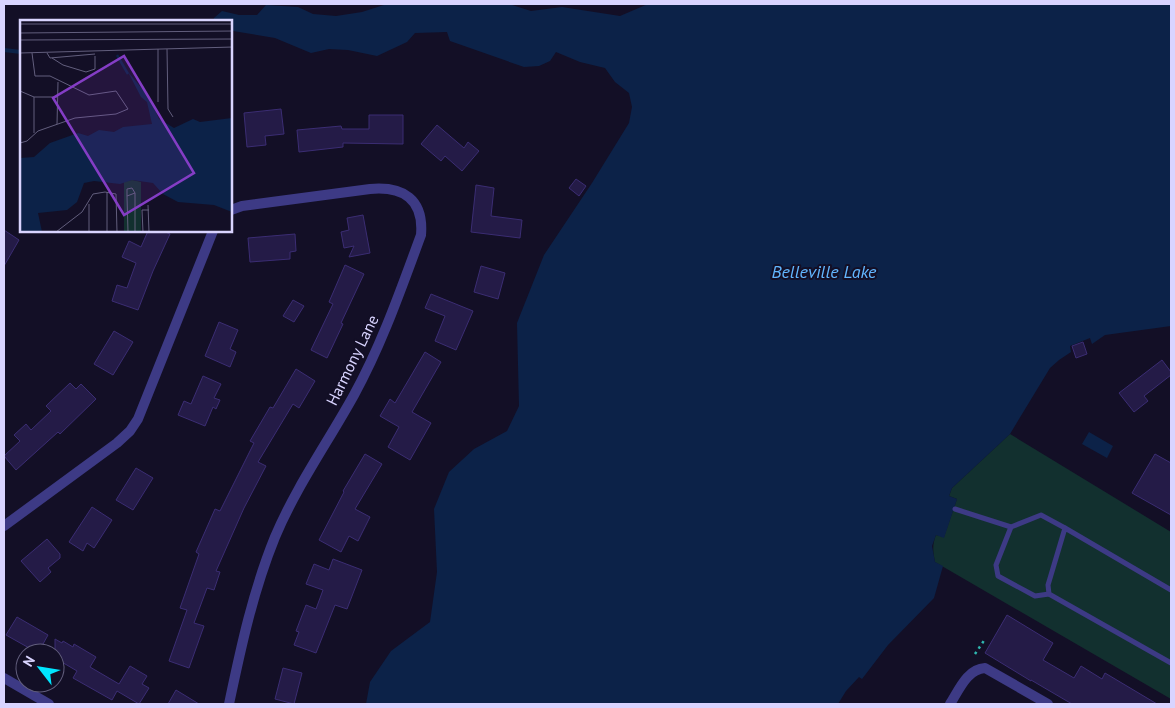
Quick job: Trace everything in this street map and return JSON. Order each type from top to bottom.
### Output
[{"type":"street","name":"Harmony Lane","points":[[229,704],[252,602],[276,536],[290,507],[354,396],[373,359],[421,235],[422,223],[418,209],[411,200],[402,192],[388,188],[242,206],[232,210]]},
{"type":"street","points":[[4,526],[117,443],[130,431],[138,420],[213,232]]},
{"type":"street","points":[[950,704],[970,674],[975,669],[984,668],[1048,704]]},
{"type":"street","points":[[4,678],[49,704]]},
{"type":"lane","points":[[954,509],[1011,527],[1041,515],[1171,590]]},
{"type":"lane","points":[[1011,527],[996,565],[998,576],[1035,596],[1050,594],[1171,663]]},
{"type":"lane","points":[[1050,594],[1048,585],[1065,528]]},
{"type":"path","points":[[975,654],[985,640]]},
{"type":"green space","points":[[1010,434],[1171,532],[1171,699],[935,562],[933,548],[936,535],[944,537],[957,499],[949,496],[952,488]]},
{"type":"water","name":"Belleville Lake","points":[[387,4],[509,4],[531,11],[562,7],[620,16],[648,4],[1171,4],[1171,326],[1105,335],[1092,344],[1090,338],[1070,346],[1071,352],[1050,368],[1010,434],[952,488],[949,496],[957,499],[944,538],[936,535],[932,546],[935,562],[943,566],[934,598],[888,645],[862,679],[859,677],[846,691],[838,704],[366,704],[370,682],[391,651],[430,622],[437,572],[434,509],[449,472],[474,449],[507,431],[519,406],[517,323],[544,255],[629,123],[632,107],[629,93],[615,82],[605,68],[580,62],[556,52],[550,61],[539,66],[524,67],[450,41],[447,32],[415,33],[407,42],[377,56],[348,50],[329,49],[311,53],[275,38],[233,31],[232,32],[232,20],[213,20],[222,11],[239,15],[257,15],[266,5],[298,7],[313,14],[336,16],[362,12]]},
{"type":"water","points":[[1089,432],[1113,446],[1107,458],[1082,444]]},
{"type":"building","points":[[281,109],[284,134],[265,136],[266,145],[247,147],[244,113]]},
{"type":"building","points":[[369,115],[403,115],[403,144],[343,143],[343,147],[299,152],[297,130],[341,126],[342,129],[369,129]]},
{"type":"building","points":[[437,125],[464,148],[468,142],[479,151],[462,171],[445,156],[441,161],[421,144]]},
{"type":"building","points":[[576,179],[586,186],[579,196],[569,188]]},
{"type":"building","points":[[476,185],[494,188],[491,216],[522,220],[520,238],[471,232]]},
{"type":"building","points":[[363,215],[370,253],[349,257],[354,246],[344,248],[341,232],[349,230],[347,218]]},
{"type":"building","points":[[4,230],[19,240],[4,266]]},
{"type":"building","points":[[148,232],[165,232],[170,234],[138,310],[112,301],[117,285],[127,288],[136,263],[122,257],[129,241],[141,247]]},
{"type":"building","points":[[295,234],[296,251],[290,252],[290,259],[250,262],[248,238]]},
{"type":"building","points":[[345,265],[364,274],[327,358],[311,350],[333,304],[329,302]]},
{"type":"building","points":[[481,266],[505,273],[498,299],[474,292]]},
{"type":"building","points":[[431,294],[473,311],[456,350],[435,341],[445,316],[425,308]]},
{"type":"building","points":[[293,300],[304,306],[294,322],[283,316]]},
{"type":"building","points":[[219,322],[238,330],[230,349],[236,352],[230,367],[205,356]]},
{"type":"building","points":[[114,331],[133,342],[113,375],[94,364]]},
{"type":"building","points":[[1083,342],[1087,354],[1076,358],[1072,346]]},
{"type":"building","points":[[425,352],[441,362],[412,412],[431,423],[410,460],[388,447],[399,427],[380,416],[390,399],[395,403]]},
{"type":"building","points":[[1162,360],[1171,372],[1171,375],[1144,396],[1148,401],[1134,412],[1119,393]]},
{"type":"building","points":[[296,369],[315,381],[299,408],[293,404],[258,462],[266,466],[244,508],[216,571],[220,572],[214,590],[207,588],[194,623],[204,626],[189,668],[169,661],[187,610],[180,608],[199,554],[196,552],[215,509],[220,511],[254,443],[250,441],[270,407],[273,408]]},
{"type":"building","points":[[203,376],[221,384],[214,398],[220,400],[216,409],[213,407],[205,426],[178,415],[184,401],[191,404]]},
{"type":"building","points":[[70,383],[76,389],[81,384],[96,399],[60,434],[58,432],[16,470],[4,456],[20,441],[14,435],[26,424],[31,430],[51,411],[46,406]]},
{"type":"building","points":[[365,454],[382,464],[355,509],[370,517],[358,541],[349,536],[341,552],[319,540],[343,491]]},
{"type":"building","points":[[1155,454],[1171,463],[1171,515],[1132,493]]},
{"type":"building","points":[[136,468],[153,478],[133,510],[116,500]]},
{"type":"building","points":[[92,507],[112,520],[94,548],[87,543],[83,551],[69,542]]},
{"type":"building","points":[[47,539],[60,554],[60,558],[48,568],[51,572],[40,582],[21,561]]},
{"type":"building","points":[[333,559],[362,570],[347,609],[335,605],[316,653],[294,645],[299,632],[296,631],[306,605],[316,609],[323,590],[306,584],[314,564],[329,570]]},
{"type":"building","points":[[1007,615],[1053,643],[1043,660],[1074,678],[1081,666],[1102,679],[1105,673],[1157,704],[1072,704],[1031,681],[985,653]]},
{"type":"building","points":[[17,617],[48,635],[44,643],[20,643],[6,635]]},
{"type":"building","points":[[63,641],[73,647],[74,644],[96,657],[90,667],[119,684],[130,666],[147,676],[142,684],[149,688],[139,704],[117,691],[112,700],[73,678],[77,671],[65,664],[65,643],[62,643]]},
{"type":"building","points":[[283,668],[302,673],[294,704],[275,699]]},
{"type":"building","points":[[176,690],[199,704],[168,704]]},
{"type":"waterway","points":[[4,50],[20,52]]}]
